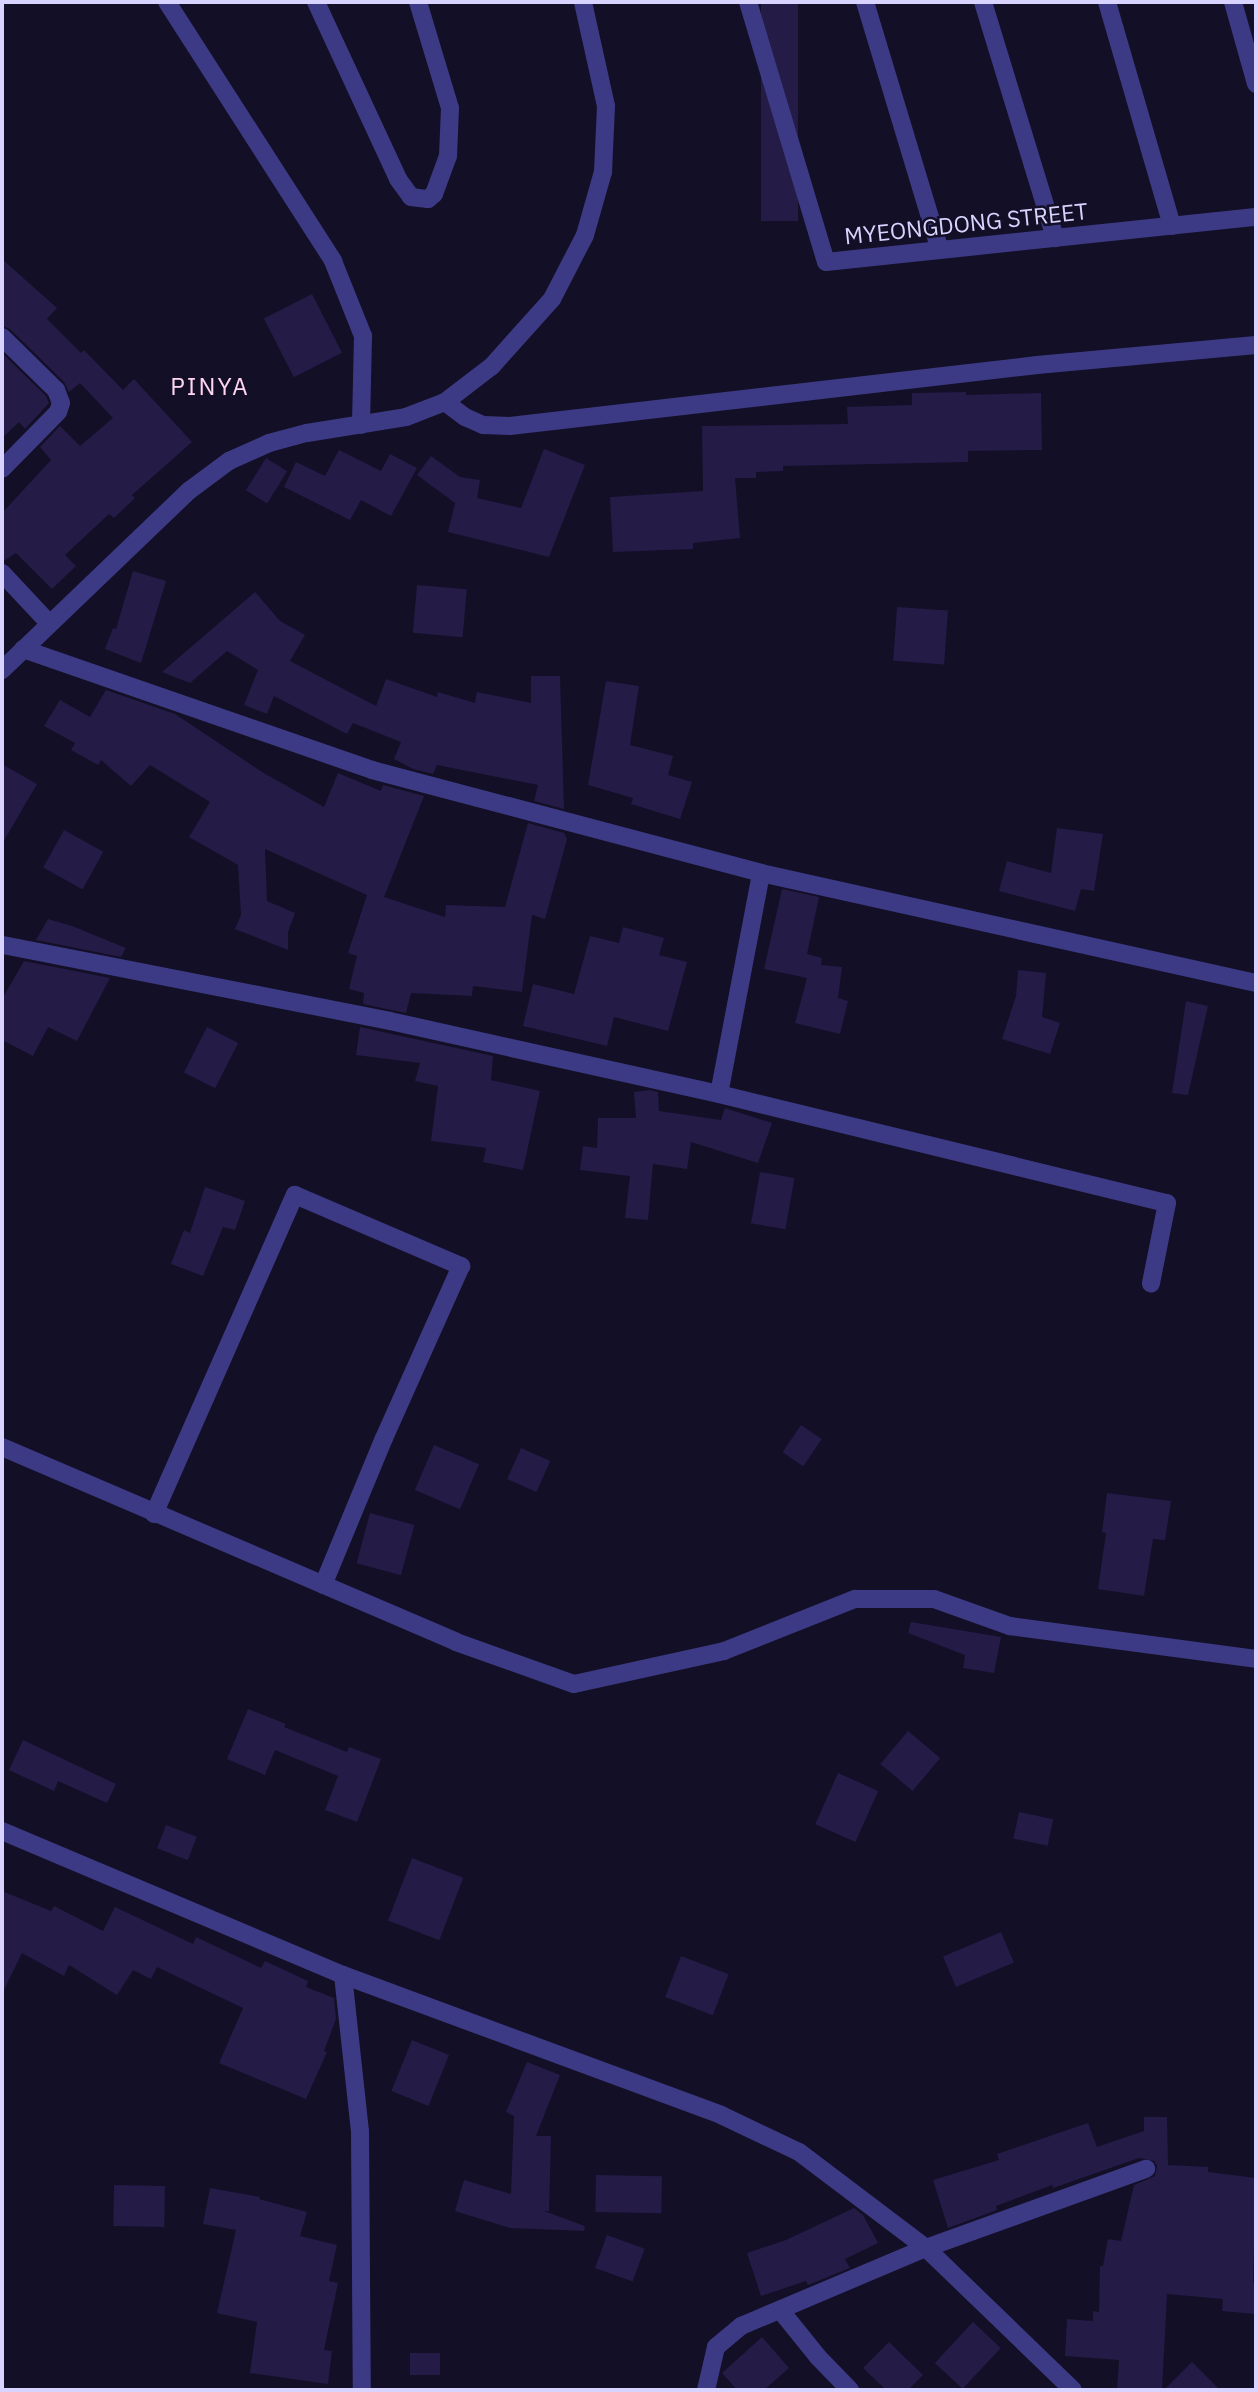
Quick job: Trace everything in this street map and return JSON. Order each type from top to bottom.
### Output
[{"type":"street","points":[[167,2],[333,261],[363,336],[361,425]]},
{"type":"street","points":[[316,2],[398,179],[411,197],[428,199],[434,194],[448,156],[450,108],[418,2]]},
{"type":"street","points":[[2,670],[190,490],[229,461],[270,443],[307,433],[406,417],[445,402],[492,366],[552,299],[585,235],[603,172],[606,106],[583,2]]},
{"type":"street","name":"MYEONGDONG STREET","points":[[748,2],[826,262],[1256,217]]},
{"type":"street","points":[[865,2],[940,250]]},
{"type":"street","points":[[984,2],[1055,238]]},
{"type":"street","points":[[1107,2],[1172,226]]},
{"type":"street","points":[[1233,2],[1256,84]]},
{"type":"street","points":[[2,337],[56,390],[61,403],[58,412],[2,469]]},
{"type":"street","points":[[445,402],[465,417],[483,425],[510,426],[1037,365],[1256,345]]},
{"type":"street","points":[[2,573],[49,623]]},
{"type":"street","points":[[23,649],[372,770],[761,873],[1256,983]]},
{"type":"street","points":[[719,1094],[761,873]]},
{"type":"street","points":[[3,945],[390,1021],[719,1094],[1167,1203],[1151,1283]]},
{"type":"street","points":[[154,1514],[295,1195],[461,1266],[384,1438],[323,1585]]},
{"type":"street","points":[[2,1447],[456,1642],[575,1684],[724,1651],[855,1599],[934,1599],[1010,1626],[1256,1659]]},
{"type":"street","points":[[2,1831],[343,1975],[721,2115],[799,2152],[926,2248],[1073,2390]]},
{"type":"street","points":[[343,1975],[360,2131],[362,2390]]},
{"type":"street","points":[[706,2390],[716,2347],[741,2326],[926,2248],[1146,2169]]},
{"type":"street","points":[[781,2311],[817,2357],[850,2390]]},
{"type":"building","points":[[761,2],[798,2],[798,221],[761,221]]},
{"type":"building","points":[[2,259],[57,308],[47,319],[81,353],[84,350],[123,390],[134,379],[192,442],[132,495],[135,498],[114,518],[109,514],[65,555],[76,566],[52,589],[16,553],[2,562],[2,513],[51,460],[40,447],[60,426],[80,446],[113,418],[80,383],[69,392],[64,382],[10,329],[2,326]]},
{"type":"building","points":[[312,294],[342,353],[294,377],[264,319]]},
{"type":"building","points":[[2,353],[46,396],[49,403],[25,429],[19,422],[2,438]]},
{"type":"building","points":[[966,392],[966,395],[1041,393],[1042,450],[968,451],[968,462],[783,466],[783,471],[756,472],[756,478],[735,478],[740,538],[693,543],[693,549],[613,552],[610,497],[703,491],[702,426],[848,424],[847,407],[912,405],[912,393]]},
{"type":"building","points":[[544,449],[585,465],[549,557],[448,532],[455,503],[417,475],[431,456],[460,477],[480,480],[477,498],[521,508]]},
{"type":"building","points":[[339,450],[381,471],[390,454],[417,468],[391,516],[361,500],[350,520],[284,487],[296,462],[325,476]]},
{"type":"building","points":[[266,458],[287,471],[267,503],[246,490]]},
{"type":"building","points":[[133,571],[166,581],[141,663],[105,649],[113,628],[116,629]]},
{"type":"building","points":[[417,585],[467,589],[463,637],[413,633]]},
{"type":"building","points":[[255,592],[280,621],[305,635],[290,661],[376,706],[386,679],[437,697],[438,692],[475,703],[477,692],[531,703],[531,676],[560,676],[564,809],[534,801],[538,785],[437,765],[433,774],[413,769],[394,759],[401,742],[353,723],[347,734],[274,696],[267,714],[244,705],[258,670],[227,651],[190,683],[162,672]]},
{"type":"building","points":[[897,607],[948,611],[944,664],[893,661]]},
{"type":"building","points":[[606,681],[639,686],[630,745],[673,756],[668,775],[692,782],[680,819],[631,804],[633,798],[588,785]]},
{"type":"building","points":[[106,690],[175,714],[262,772],[324,807],[338,773],[381,791],[383,785],[424,796],[384,897],[445,917],[446,905],[505,907],[528,823],[564,833],[567,839],[545,919],[532,915],[522,992],[473,986],[472,996],[411,993],[406,1013],[363,1004],[364,993],[349,989],[357,956],[348,953],[367,895],[265,849],[267,901],[295,913],[288,932],[288,950],[235,929],[241,915],[238,865],[189,837],[210,802],[150,765],[131,786],[101,760],[98,765],[71,750],[75,743],[44,726],[60,700],[90,717]]},
{"type":"building","points":[[2,764],[37,784],[2,844]]},
{"type":"building","points":[[1057,828],[1103,834],[1094,891],[1081,889],[1075,911],[999,891],[1007,861],[1051,873]]},
{"type":"building","points":[[64,830],[103,852],[83,889],[43,868]]},
{"type":"building","points":[[782,889],[819,897],[807,954],[822,958],[821,965],[842,967],[838,998],[848,1001],[840,1034],[795,1023],[807,978],[764,969]]},
{"type":"building","points":[[48,919],[126,948],[121,957],[36,940]]},
{"type":"building","points":[[623,927],[664,938],[659,955],[687,962],[668,1031],[614,1017],[607,1046],[523,1026],[533,984],[574,994],[590,936],[619,943]]},
{"type":"building","points":[[24,961],[110,978],[77,1041],[48,1027],[33,1056],[2,1040],[2,999]]},
{"type":"building","points":[[1018,970],[1046,973],[1042,1017],[1060,1023],[1050,1054],[1002,1039],[1016,996]]},
{"type":"building","points":[[1186,1001],[1208,1006],[1188,1095],[1172,1093]]},
{"type":"building","points":[[207,1027],[238,1043],[215,1088],[184,1072]]},
{"type":"building","points":[[360,1027],[493,1056],[491,1080],[540,1091],[523,1170],[483,1162],[486,1148],[431,1141],[438,1086],[415,1081],[420,1063],[356,1055]]},
{"type":"building","points":[[634,1092],[658,1092],[659,1111],[721,1120],[725,1108],[772,1123],[758,1163],[691,1142],[687,1169],[653,1164],[648,1220],[625,1218],[630,1176],[580,1170],[583,1146],[597,1148],[598,1118],[636,1118]]},
{"type":"building","points":[[760,1172],[794,1178],[785,1229],[751,1223]]},
{"type":"building","points":[[205,1187],[245,1201],[235,1230],[223,1227],[203,1276],[171,1264],[184,1230],[190,1233]]},
{"type":"building","points":[[801,1425],[822,1439],[803,1466],[783,1452]]},
{"type":"building","points":[[434,1445],[479,1464],[460,1509],[415,1490]]},
{"type":"building","points":[[521,1448],[550,1461],[536,1492],[507,1479]]},
{"type":"building","points":[[1107,1493],[1171,1501],[1165,1540],[1153,1539],[1144,1596],[1098,1589],[1106,1533],[1102,1532]]},
{"type":"building","points":[[370,1513],[414,1525],[401,1575],[357,1563]]},
{"type":"building","points":[[911,1622],[1001,1637],[994,1673],[963,1668],[965,1655],[908,1633]]},
{"type":"building","points":[[248,1709],[286,1724],[284,1727],[347,1752],[349,1747],[381,1759],[357,1822],[325,1810],[338,1776],[275,1750],[265,1775],[227,1759]]},
{"type":"building","points":[[908,1731],[940,1758],[913,1791],[880,1764]]},
{"type":"building","points":[[23,1740],[116,1784],[107,1803],[58,1781],[54,1791],[9,1770]]},
{"type":"building","points":[[838,1773],[878,1791],[855,1842],[815,1824]]},
{"type":"building","points":[[1019,1812],[1053,1819],[1048,1846],[1013,1838]]},
{"type":"building","points":[[166,1825],[197,1837],[188,1860],[157,1848]]},
{"type":"building","points":[[412,1858],[463,1878],[439,1940],[388,1921]]},
{"type":"building","points":[[2,1891],[51,1911],[54,1906],[103,1931],[115,1907],[193,1944],[196,1937],[261,1968],[265,1961],[308,1981],[306,1987],[334,1998],[336,2019],[324,2051],[327,2052],[306,2099],[219,2063],[243,2008],[157,1967],[151,1979],[133,1970],[117,1995],[69,1965],[64,1976],[22,1953],[2,1994]]},
{"type":"building","points":[[1001,1932],[1014,1962],[956,1987],[943,1957]]},
{"type":"building","points":[[681,1956],[729,1974],[713,2015],[665,1997]]},
{"type":"building","points":[[412,2040],[449,2055],[428,2106],[391,2091]]},
{"type":"building","points":[[527,2062],[560,2075],[536,2136],[551,2136],[549,2211],[544,2211],[585,2226],[584,2231],[510,2228],[455,2211],[464,2180],[511,2194],[514,2116],[506,2112]]},
{"type":"building","points":[[1144,2117],[1167,2117],[1168,2165],[1208,2167],[1208,2172],[1256,2178],[1253,2283],[1256,2283],[1256,2314],[1222,2311],[1223,2299],[1167,2294],[1162,2390],[1117,2390],[1119,2360],[1065,2356],[1067,2319],[1093,2321],[1093,2311],[1099,2312],[1100,2266],[1103,2266],[1108,2239],[1121,2241],[1134,2185],[1155,2176],[1157,2166],[1154,2161],[1139,2158],[1053,2188],[1052,2185],[948,2228],[933,2180],[999,2160],[997,2154],[1088,2123],[1097,2147],[1144,2131]]},
{"type":"building","points":[[596,2175],[662,2176],[661,2213],[595,2212]]},
{"type":"building","points":[[114,2185],[165,2186],[164,2227],[113,2226]]},
{"type":"building","points":[[210,2188],[260,2197],[259,2199],[307,2212],[300,2236],[337,2245],[329,2281],[338,2283],[324,2350],[332,2351],[328,2384],[250,2373],[257,2322],[217,2313],[236,2230],[203,2224]]},
{"type":"building","points":[[854,2208],[863,2215],[878,2243],[845,2259],[850,2268],[808,2285],[806,2281],[761,2296],[747,2253],[786,2240]]},
{"type":"building","points":[[607,2235],[645,2249],[633,2282],[595,2268]]},
{"type":"building","points":[[973,2322],[1001,2348],[963,2389],[935,2363]]},
{"type":"building","points":[[762,2337],[789,2368],[764,2390],[737,2390],[722,2373]]},
{"type":"building","points":[[889,2342],[923,2375],[908,2390],[886,2390],[863,2368]]},
{"type":"building","points":[[410,2353],[440,2353],[440,2375],[410,2375]]},
{"type":"building","points":[[1192,2362],[1220,2390],[1164,2390]]},
{"type":"district","name":"PINYA","points":[[210,387]]}]
